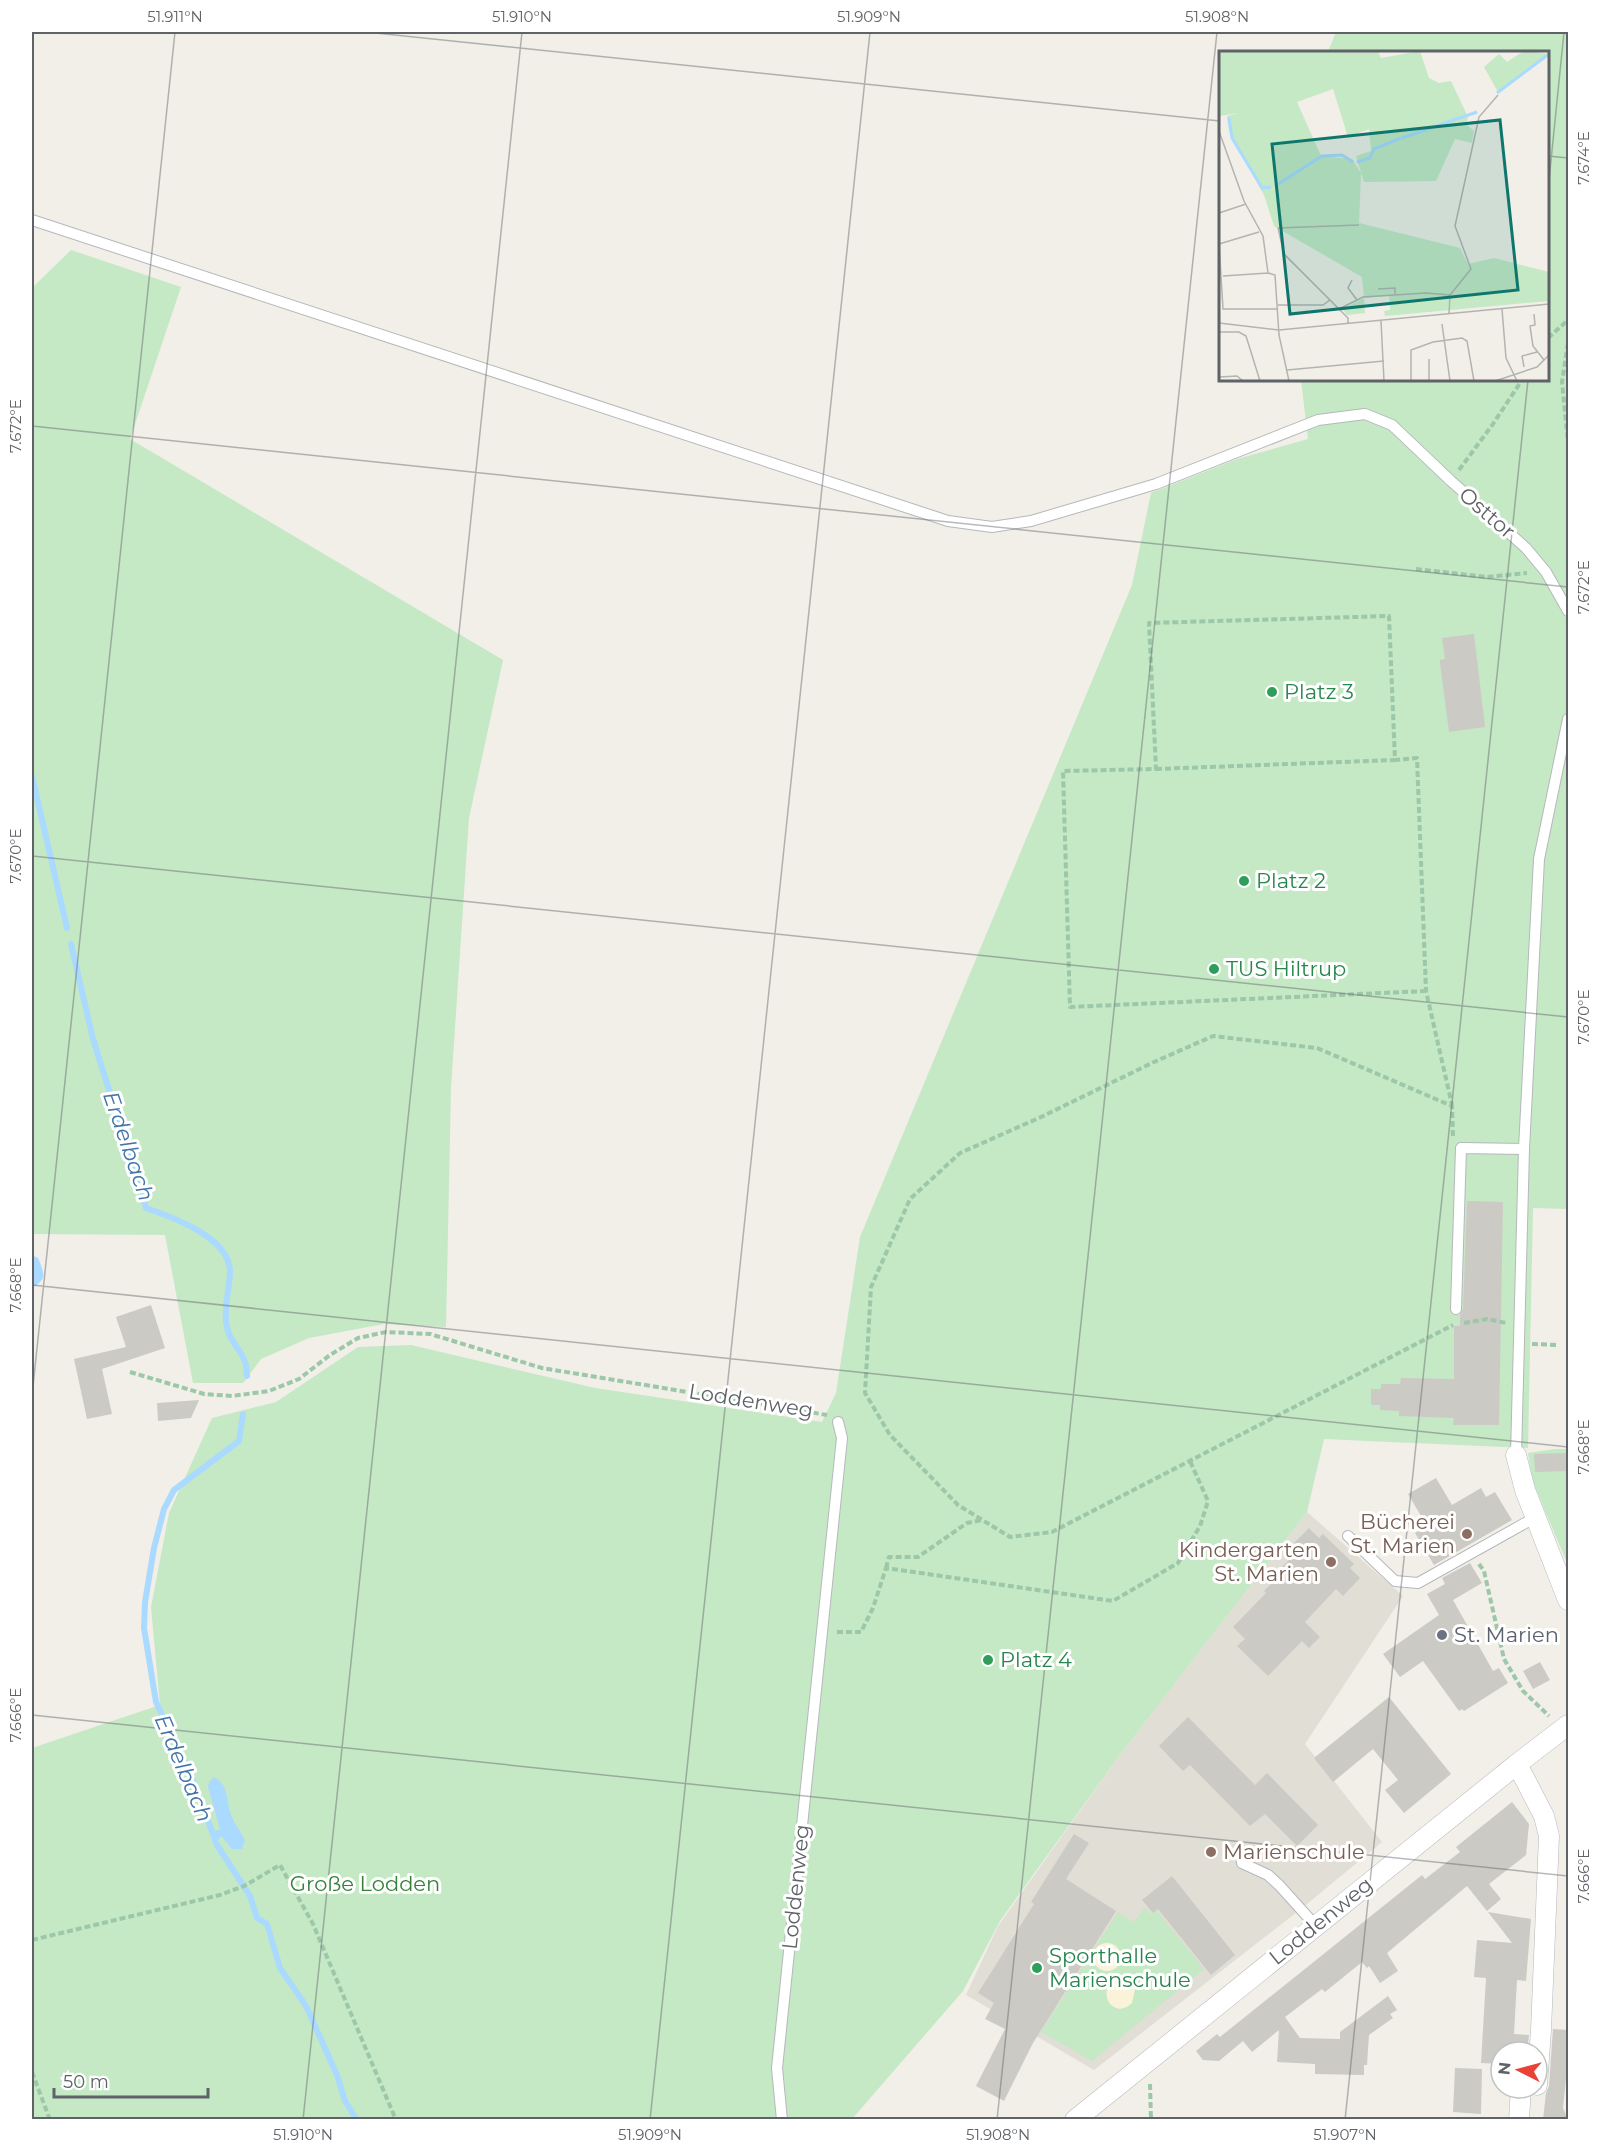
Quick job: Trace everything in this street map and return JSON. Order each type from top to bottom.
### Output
[{"type":"street","points":[[1516,1455],[1525,1490],[1569,1600]]},
{"type":"street","name":"Loddenweg","points":[[1075,2120],[1517,1764],[1566,1728]]},
{"type":"street","points":[[1517,1764],[1544,1816],[1550,1836],[1540,2040]]},
{"type":"street","points":[[1519,2120],[1520,2100]]},
{"type":"lane","name":"Osttor","points":[[32,219],[948,521],[992,527],[1031,521],[1156,484],[1318,420],[1365,414],[1392,425],[1451,482],[1526,548],[1546,572],[1569,611]]},
{"type":"lane","points":[[1516,1455],[1524,1149],[1539,859],[1569,719]]},
{"type":"lane","points":[[1453,1312],[1461,1148],[1524,1149]]},
{"type":"lane","name":"Loddenweg","points":[[782,2120],[777,2068],[842,1438],[838,1422]]},
{"type":"lane","points":[[1348,1536],[1395,1581],[1418,1583],[1536,1517]]},
{"type":"lane","points":[[1242,1863],[1268,1875],[1316,1926]]},
{"type":"path","points":[[1549,337],[1569,320]]},
{"type":"path","points":[[1569,343],[1562,382],[1569,442]]},
{"type":"path","points":[[1451,482],[1521,381]]},
{"type":"path","points":[[1416,569],[1487,577],[1546,572]]},
{"type":"path","points":[[1156,769],[1149,623],[1389,616],[1395,760]]},
{"type":"path","points":[[1426,991],[1070,1007],[1063,771],[1417,758],[1426,991],[1452,1106],[1453,1139]]},
{"type":"path","points":[[1452,1106],[1317,1048],[1213,1036],[960,1153],[910,1198],[871,1287],[865,1393],[890,1435],[958,1505],[1010,1537],[1052,1532],[1449,1326],[1487,1319],[1519,1325]]},
{"type":"path","points":[[1449,1326],[1453,1312]]},
{"type":"path","name":"Loddenweg","points":[[130,1372],[204,1394],[232,1396],[269,1391],[299,1379],[330,1355],[358,1338],[386,1332],[430,1334],[542,1368],[824,1413],[838,1422]]},
{"type":"path","points":[[1519,1344],[1559,1345]]},
{"type":"path","points":[[886,1568],[1113,1601],[1178,1563],[1200,1526],[1208,1501],[1190,1461]]},
{"type":"path","points":[[822,1631],[861,1632],[873,1608],[889,1557],[918,1557],[967,1523],[983,1520]]},
{"type":"path","points":[[1472,1553],[1484,1571],[1504,1659],[1523,1691],[1566,1728]]},
{"type":"path","points":[[32,1940],[220,1895],[244,1886],[280,1865],[313,1924],[396,2120]]},
{"type":"path","points":[[1150,2059],[1151,2120]]},
{"type":"path","points":[[32,2072],[50,2120]]},
{"type":"shaded area","name":"Marienschule","points":[[1307,1512],[1403,1596],[1305,1744],[1382,1842],[1301,1909],[1094,2070],[966,1995],[998,1926],[1119,1756]]},
{"type":"green space","name":"Große Lodden","points":[[1336,32],[1568,32],[1568,1209],[1533,1208],[1528,1448],[1324,1439],[1307,1512],[1119,1756],[1000,1921],[963,1991],[852,2119],[32,2119],[32,1748],[160,1705],[151,1607],[169,1513],[212,1418],[276,1402],[358,1347],[411,1345],[595,1388],[822,1422],[836,1393],[860,1237],[1132,585],[1151,493],[1237,459],[1308,439],[1301,381],[1549,381],[1549,51],[1328,51]]},
{"type":"green space","points":[[71,250],[181,287],[130,439],[503,660],[469,818],[451,1088],[446,1327],[384,1324],[309,1338],[261,1359],[243,1383],[193,1383],[165,1235],[32,1234],[32,288]]},
{"type":"green space","points":[[1568,1449],[1568,1565],[1532,1480],[1528,1453]]},
{"type":"green space","points":[[1145,1908],[1151,1914],[1156,1910],[1204,1969],[1092,2061],[1041,2032],[1118,1912],[1134,1922]]},
{"type":"sand","points":[[1107,1943],[1117,1947],[1121,1957],[1117,1967],[1107,1971],[1097,1967],[1093,1957],[1097,1947]]},
{"type":"sand","points":[[1116,1975],[1130,1980],[1135,1989],[1132,2003],[1119,2009],[1109,2003],[1107,1997],[1107,1990]]},
{"type":"water","points":[[32,1255],[38,1258],[43,1279],[32,1288]]},
{"type":"water","points":[[214,1777],[224,1788],[231,1815],[245,1840],[242,1849],[232,1849],[221,1836],[216,1842],[212,1833],[220,1829],[208,1787]]},
{"type":"building","points":[[1474,634],[1485,727],[1449,732],[1440,663],[1440,660],[1445,659],[1442,638]]},
{"type":"building","points":[[1467,1201],[1503,1202],[1499,1425],[1453,1425],[1454,1418],[1399,1416],[1399,1411],[1380,1410],[1380,1405],[1371,1405],[1371,1389],[1381,1389],[1381,1384],[1400,1384],[1401,1378],[1454,1379],[1454,1326],[1460,1326],[1460,1315],[1463,1309]]},
{"type":"building","points":[[151,1305],[165,1348],[102,1369],[112,1414],[87,1419],[74,1359],[126,1347],[116,1317]]},
{"type":"building","points":[[199,1400],[191,1418],[158,1421],[157,1403]]},
{"type":"building","points":[[1569,1453],[1569,1471],[1535,1472],[1534,1454]]},
{"type":"building","points":[[1436,1478],[1452,1505],[1481,1488],[1486,1497],[1495,1492],[1512,1520],[1434,1565],[1415,1533],[1427,1526],[1408,1494]]},
{"type":"building","points":[[1309,1528],[1319,1538],[1323,1534],[1354,1564],[1350,1568],[1360,1578],[1343,1596],[1336,1589],[1305,1622],[1320,1637],[1309,1648],[1302,1641],[1268,1676],[1237,1646],[1245,1639],[1233,1627],[1281,1574],[1278,1571],[1298,1551],[1292,1545]]},
{"type":"building","name":"St. Marien","points":[[1470,1563],[1482,1583],[1453,1600],[1493,1671],[1499,1668],[1508,1683],[1464,1711],[1462,1709],[1459,1711],[1423,1661],[1400,1677],[1383,1654],[1439,1615],[1427,1594],[1445,1584],[1442,1578]]},
{"type":"building","name":"St. Marien","points":[[1540,1662],[1550,1680],[1533,1689],[1523,1671]]},
{"type":"building","points":[[1389,1697],[1451,1774],[1404,1813],[1385,1790],[1398,1780],[1373,1749],[1333,1782],[1314,1758]]},
{"type":"building","points":[[1188,1717],[1255,1785],[1267,1773],[1318,1825],[1297,1846],[1265,1814],[1250,1826],[1190,1765],[1183,1771],[1159,1746]]},
{"type":"building","points":[[1512,1802],[1529,1824],[1526,1855],[1489,1884],[1501,1899],[1487,1911],[1467,1886],[1387,1953],[1398,1971],[1380,1983],[1369,1966],[1367,1968],[1362,1962],[1325,1992],[1322,1989],[1285,2017],[1300,2038],[1340,2039],[1340,2032],[1388,1996],[1397,2010],[1390,2014],[1393,2018],[1369,2035],[1364,2075],[1315,2074],[1315,2064],[1277,2062],[1279,2030],[1252,2052],[1243,2041],[1219,2061],[1203,2060],[1196,2051],[1217,2034],[1220,2037],[1422,1875],[1425,1879],[1460,1852],[1456,1847]]},
{"type":"building","points":[[1074,1834],[1089,1843],[1066,1879],[1116,1911],[1033,2043],[1004,2101],[976,2086],[1005,2029],[985,2019],[994,2003],[978,1993],[1034,1904],[1031,1902]]},
{"type":"building","points":[[1172,1876],[1235,1955],[1211,1975],[1158,1909],[1153,1913],[1142,1900]]},
{"type":"building","points":[[1488,1912],[1531,1919],[1526,1981],[1517,1980],[1514,2034],[1529,2035],[1528,2040],[1489,2040],[1489,2063],[1481,2063],[1486,1978],[1474,1977],[1477,1940],[1512,1943]]},
{"type":"building","points":[[1553,2029],[1569,2030],[1569,2078],[1566,2078],[1563,2108],[1568,2120],[1543,2120],[1545,2100],[1549,2100]]},
{"type":"building","points":[[1455,2068],[1482,2069],[1481,2114],[1453,2112]]},
{"type":"waterway","name":"Erdelbach","points":[[32,776],[67,928]]},
{"type":"waterway","name":"Erdelbach","points":[[71,944],[93,1039],[146,1208],[184,1223],[210,1238],[227,1259],[230,1271],[226,1309],[227,1328],[245,1362],[247,1376]]},
{"type":"waterway","name":"Erdelbach","points":[[243,1414],[239,1441],[174,1490],[164,1509],[154,1548],[145,1602],[144,1628],[156,1702],[194,1783],[217,1845],[250,1896],[257,1918],[267,1924],[280,1968],[306,2006],[337,2075],[345,2101],[357,2120]]},
{"type":"place","name":"Platz 3","points":[[1272,692]]},
{"type":"place","name":"Platz 2","points":[[1244,881]]},
{"type":"place","name":"TUS Hiltrup","points":[[1214,969]]},
{"type":"place","name":"Bücherei St. Marien","points":[[1467,1534]]},
{"type":"place","name":"Kindergarten St. Marien","points":[[1331,1562]]},
{"type":"place","name":"St. Marien","points":[[1442,1635]]},
{"type":"place","name":"Platz 4","points":[[988,1660]]},
{"type":"place","name":"Marienschule","points":[[1211,1852]]},
{"type":"place","name":"Sporthalle Marienschule","points":[[1037,1968]]}]
